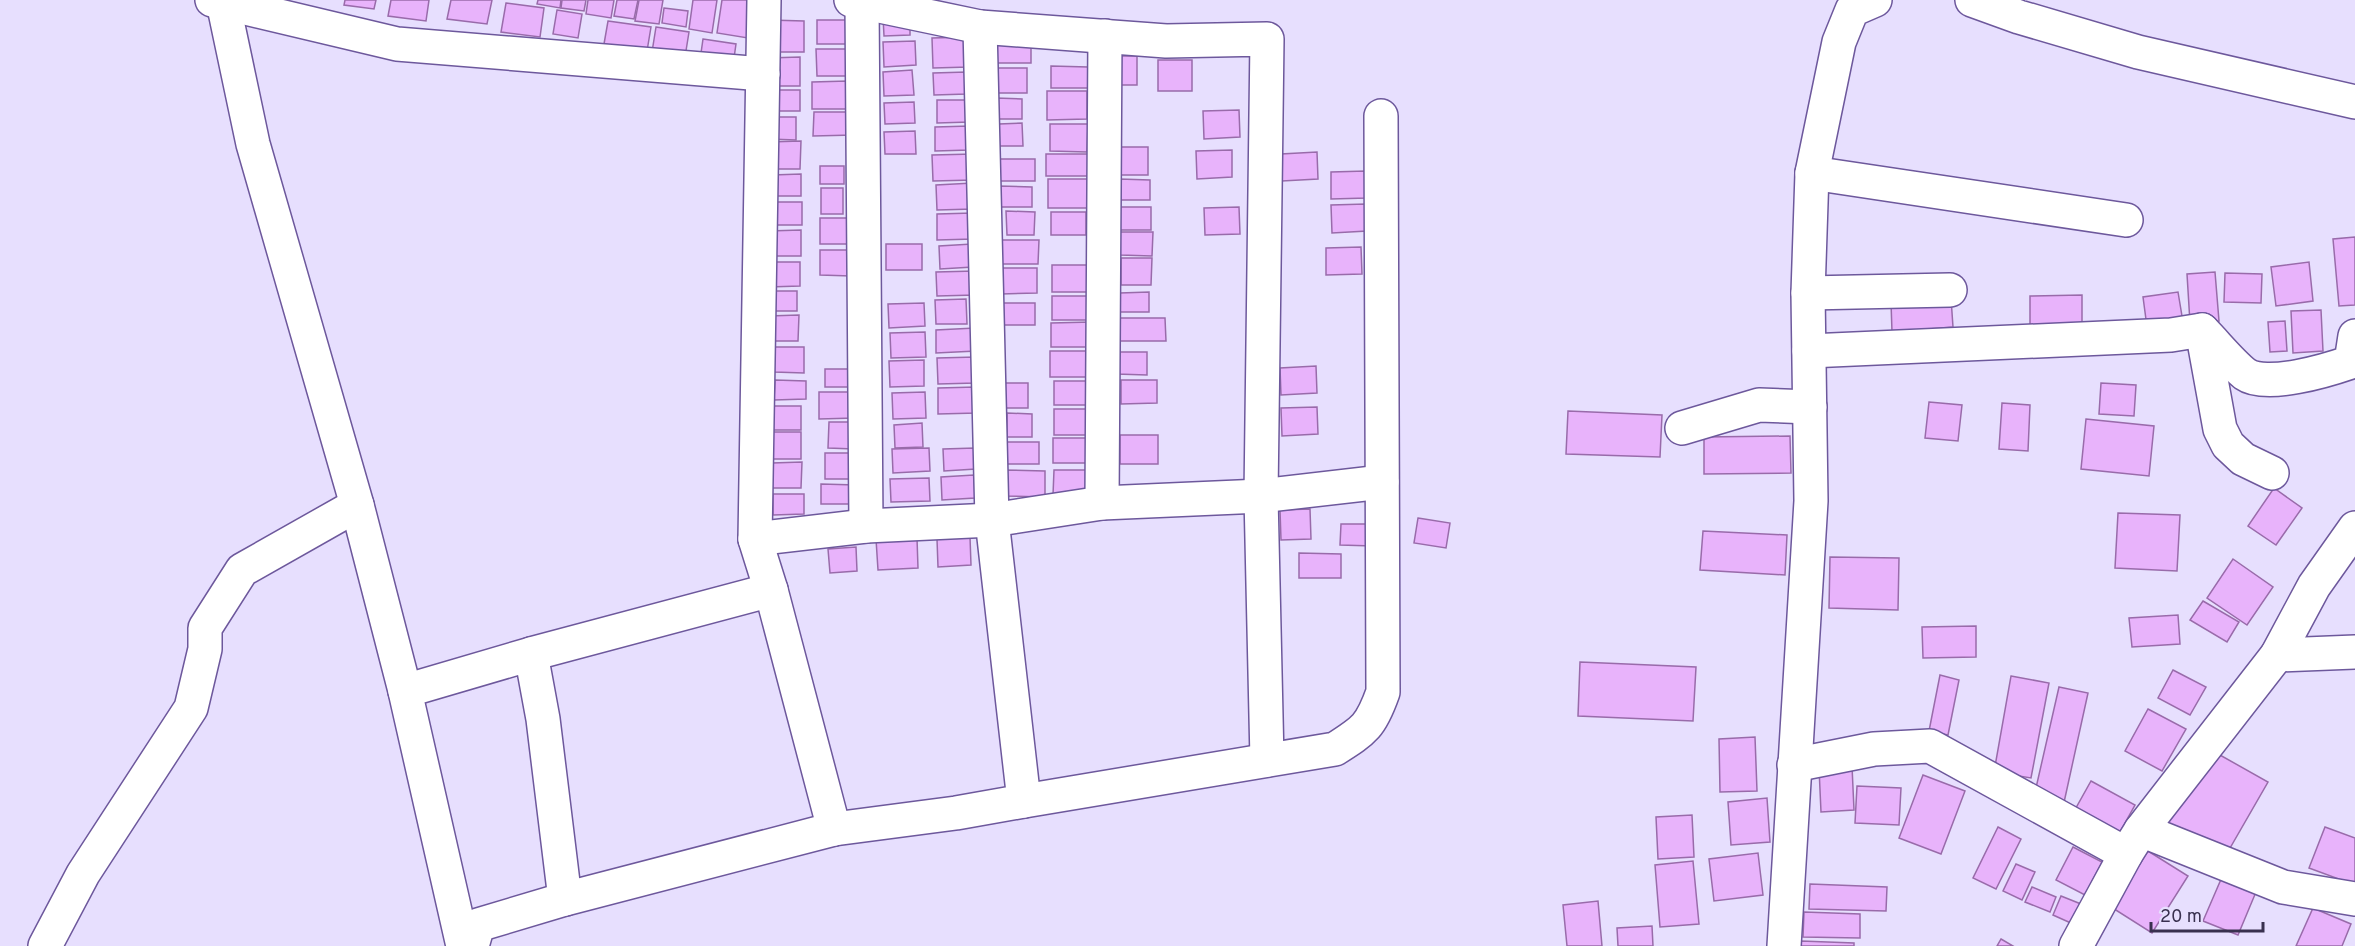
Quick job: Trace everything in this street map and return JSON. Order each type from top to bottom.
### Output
[{"type":"street","points":[[764,0],[755,539],[771,590],[834,829]]},
{"type":"street","points":[[1784,946],[1811,501],[1808,293],[1812,173],[1839,42],[1852,10],[1875,0]]},
{"type":"street","points":[[1972,0],[2019,17],[2138,52],[2355,102]]},
{"type":"street","points":[[464,946],[405,691],[357,505],[253,144],[218,1],[397,44],[763,74]]},
{"type":"street","points":[[866,526],[857,2],[980,27],[1166,40],[1267,39],[1261,496],[1267,760]]},
{"type":"street","points":[[980,27],[992,520],[1023,801]]},
{"type":"street","points":[[1101,503],[1105,36]]},
{"type":"street","points":[[472,946],[478,925],[565,899],[834,829],[956,813],[1335,749],[1363,731],[1376,711],[1383,692],[1381,116]]},
{"type":"street","points":[[1812,173],[2126,220]]},
{"type":"street","points":[[1808,293],[1950,290]]},
{"type":"street","points":[[1809,351],[2171,335],[2202,330]]},
{"type":"street","points":[[2202,330],[2247,375],[2271,379],[2308,376],[2351,362],[2355,336]]},
{"type":"street","points":[[2202,330],[2220,429],[2228,445],[2243,459],[2272,473]]},
{"type":"street","points":[[1682,428],[1759,405],[1810,407]]},
{"type":"street","points":[[755,539],[866,526],[992,520],[1101,503],[1261,496],[1382,482]]},
{"type":"street","points":[[45,946],[83,874],[191,708],[205,649],[205,628],[242,570],[357,505]]},
{"type":"street","points":[[2076,946],[2134,842],[2277,655],[2314,586],[2355,528]]},
{"type":"street","points":[[405,691],[531,654],[771,590]]},
{"type":"street","points":[[2277,655],[2355,652]]},
{"type":"street","points":[[531,654],[543,719],[565,899]]},
{"type":"street","points":[[1794,765],[1874,749],[1930,746],[2134,842],[2283,887],[2355,899]]},
{"type":"building","points":[[345,0],[376,0],[374,9],[344,5]]},
{"type":"building","points":[[391,0],[429,0],[426,21],[388,16]]},
{"type":"building","points":[[451,0],[492,0],[487,24],[447,19]]},
{"type":"building","points":[[538,0],[561,0],[560,8],[537,4]]},
{"type":"building","points":[[562,0],[586,0],[584,11],[561,8]]},
{"type":"building","points":[[588,0],[614,0],[611,18],[586,14]]},
{"type":"building","points":[[617,0],[638,0],[634,19],[614,16]]},
{"type":"building","points":[[639,0],[663,0],[659,24],[635,21]]},
{"type":"building","points":[[693,0],[717,0],[712,33],[689,29]]},
{"type":"building","points":[[722,0],[760,0],[754,39],[717,33]]},
{"type":"building","points":[[506,3],[544,8],[540,37],[501,32]]},
{"type":"building","points":[[664,8],[688,11],[686,27],[662,23]]},
{"type":"building","points":[[557,10],[582,14],[578,38],[553,34]]},
{"type":"building","points":[[910,16],[910,35],[884,36],[883,17]]},
{"type":"building","points":[[769,20],[804,21],[804,52],[768,52]]},
{"type":"building","points":[[817,20],[849,20],[849,44],[817,44]]},
{"type":"building","points":[[608,21],[651,27],[647,51],[604,44]]},
{"type":"building","points":[[656,27],[689,32],[685,57],[652,52]]},
{"type":"building","points":[[968,37],[969,67],[933,68],[932,38]]},
{"type":"building","points":[[995,37],[1031,37],[1031,63],[996,63]]},
{"type":"building","points":[[703,39],[736,44],[733,65],[700,60]]},
{"type":"building","points":[[915,41],[916,65],[884,67],[883,42]]},
{"type":"building","points":[[816,49],[849,49],[849,76],[817,76]]},
{"type":"building","points":[[1113,56],[1137,56],[1137,85],[1113,85]]},
{"type":"building","points":[[800,57],[800,86],[768,86],[768,58]]},
{"type":"building","points":[[1158,60],[1192,60],[1192,91],[1158,91]]},
{"type":"building","points":[[1051,66],[1088,67],[1088,88],[1051,88]]},
{"type":"building","points":[[996,68],[1027,68],[1027,93],[996,93]]},
{"type":"building","points":[[912,70],[914,95],[884,96],[883,72]]},
{"type":"building","points":[[967,72],[967,94],[934,95],[933,73]]},
{"type":"building","points":[[848,81],[848,109],[812,109],[812,82]]},
{"type":"building","points":[[769,90],[800,90],[800,111],[769,111]]},
{"type":"building","points":[[1047,91],[1087,91],[1087,119],[1047,120]]},
{"type":"building","points":[[996,98],[1022,99],[1022,119],[996,119]]},
{"type":"building","points":[[937,100],[969,100],[970,122],[937,123]]},
{"type":"building","points":[[914,102],[915,123],[885,124],[884,103]]},
{"type":"building","points":[[1239,110],[1240,137],[1204,139],[1203,111]]},
{"type":"building","points":[[814,112],[854,112],[854,135],[813,136]]},
{"type":"building","points":[[769,117],[796,117],[796,140],[769,139]]},
{"type":"building","points":[[1022,123],[1023,146],[999,146],[999,124]]},
{"type":"building","points":[[1050,124],[1088,124],[1087,152],[1050,151]]},
{"type":"building","points":[[970,126],[970,150],[935,151],[935,127]]},
{"type":"building","points":[[915,131],[916,154],[885,154],[884,132]]},
{"type":"building","points":[[801,141],[800,169],[768,169],[768,142]]},
{"type":"building","points":[[1116,147],[1148,147],[1148,175],[1116,175]]},
{"type":"building","points":[[1232,150],[1232,177],[1197,179],[1196,151]]},
{"type":"building","points":[[1317,152],[1318,179],[1282,181],[1281,154]]},
{"type":"building","points":[[974,154],[974,180],[933,181],[932,155]]},
{"type":"building","points":[[1046,154],[1088,154],[1088,176],[1046,176]]},
{"type":"building","points":[[999,159],[1035,159],[1035,181],[999,181]]},
{"type":"building","points":[[820,166],[844,166],[844,184],[820,184]]},
{"type":"building","points":[[1366,171],[1367,198],[1331,199],[1331,172]]},
{"type":"building","points":[[801,174],[801,196],[772,196],[772,175]]},
{"type":"building","points":[[1048,179],[1088,179],[1088,208],[1048,208]]},
{"type":"building","points":[[1119,179],[1150,180],[1150,200],[1119,200]]},
{"type":"building","points":[[973,183],[974,209],[937,210],[936,185]]},
{"type":"building","points":[[999,186],[1032,187],[1032,207],[999,207]]},
{"type":"building","points":[[821,188],[843,188],[843,214],[821,214]]},
{"type":"building","points":[[769,202],[802,202],[802,225],[769,225]]},
{"type":"building","points":[[1366,204],[1367,231],[1332,233],[1331,205]]},
{"type":"building","points":[[1119,207],[1151,207],[1151,230],[1119,230]]},
{"type":"building","points":[[1239,207],[1240,234],[1205,235],[1204,208]]},
{"type":"building","points":[[1006,211],[1035,212],[1034,235],[1007,235]]},
{"type":"building","points":[[1051,212],[1086,212],[1086,235],[1051,235]]},
{"type":"building","points":[[973,213],[974,239],[937,240],[937,214]]},
{"type":"building","points":[[820,218],[855,218],[855,244],[820,244]]},
{"type":"building","points":[[801,230],[801,256],[768,256],[768,231]]},
{"type":"building","points":[[1120,232],[1153,232],[1152,256],[1120,255]]},
{"type":"building","points":[[2355,237],[2355,305],[2339,306],[2333,239]]},
{"type":"building","points":[[1001,240],[1039,240],[1038,264],[1001,264]]},
{"type":"building","points":[[886,244],[922,244],[922,270],[886,270]]},
{"type":"building","points":[[972,244],[973,267],[940,269],[939,246]]},
{"type":"building","points":[[1361,247],[1362,274],[1326,275],[1326,248]]},
{"type":"building","points":[[820,250],[851,250],[851,276],[820,275]]},
{"type":"building","points":[[1121,258],[1152,258],[1151,285],[1121,285]]},
{"type":"building","points":[[768,262],[800,262],[800,286],[768,287]]},
{"type":"building","points":[[2309,262],[2313,301],[2276,306],[2271,267]]},
{"type":"building","points":[[1052,265],[1090,265],[1090,292],[1052,292]]},
{"type":"building","points":[[1001,268],[1037,268],[1037,293],[1001,294]]},
{"type":"building","points":[[975,271],[976,295],[937,296],[936,272]]},
{"type":"building","points":[[2215,272],[2219,321],[2190,323],[2187,274]]},
{"type":"building","points":[[2225,273],[2262,274],[2261,303],[2224,302]]},
{"type":"building","points":[[769,291],[797,291],[797,311],[769,311]]},
{"type":"building","points":[[1149,292],[1149,312],[1119,312],[1120,293]]},
{"type":"building","points":[[2178,292],[2183,322],[2147,327],[2143,297]]},
{"type":"building","points":[[2082,295],[2082,329],[2030,330],[2030,296]]},
{"type":"building","points":[[1052,296],[1089,296],[1089,320],[1052,320]]},
{"type":"building","points":[[1951,298],[1953,327],[1892,332],[1891,302]]},
{"type":"building","points":[[966,299],[967,324],[936,324],[935,300]]},
{"type":"building","points":[[924,303],[925,326],[889,328],[888,304]]},
{"type":"building","points":[[1003,303],[1035,303],[1035,325],[1003,325]]},
{"type":"building","points":[[2321,310],[2323,351],[2293,353],[2291,311]]},
{"type":"building","points":[[799,315],[798,341],[768,341],[768,316]]},
{"type":"building","points":[[1118,318],[1165,318],[1166,341],[1118,341]]},
{"type":"building","points":[[2285,321],[2287,351],[2270,352],[2268,322]]},
{"type":"building","points":[[1092,322],[1092,347],[1051,347],[1051,323]]},
{"type":"building","points":[[975,328],[976,351],[936,353],[936,330]]},
{"type":"building","points":[[925,332],[926,357],[891,358],[890,333]]},
{"type":"building","points":[[774,347],[804,347],[804,373],[774,372]]},
{"type":"building","points":[[1050,351],[1092,351],[1091,377],[1050,377]]},
{"type":"building","points":[[1116,352],[1147,352],[1147,375],[1116,374]]},
{"type":"building","points":[[976,357],[976,383],[938,384],[937,358]]},
{"type":"building","points":[[924,360],[924,386],[890,387],[889,361]]},
{"type":"building","points":[[1316,366],[1317,393],[1281,395],[1280,368]]},
{"type":"building","points":[[825,369],[855,369],[855,387],[825,387]]},
{"type":"building","points":[[775,380],[806,381],[806,399],[774,400]]},
{"type":"building","points":[[1121,380],[1157,380],[1157,403],[1121,404]]},
{"type":"building","points":[[1054,381],[1089,381],[1089,405],[1054,405]]},
{"type":"building","points":[[1004,383],[1028,383],[1028,408],[1004,408]]},
{"type":"building","points":[[2101,383],[2136,385],[2134,416],[2099,414]]},
{"type":"building","points":[[976,387],[977,413],[938,414],[938,388]]},
{"type":"building","points":[[819,392],[855,392],[855,418],[819,419]]},
{"type":"building","points":[[925,392],[926,418],[893,419],[892,393]]},
{"type":"building","points":[[1929,402],[1962,405],[1958,441],[1925,438]]},
{"type":"building","points":[[2002,403],[2030,405],[2028,451],[1999,449]]},
{"type":"building","points":[[770,406],[801,406],[801,430],[770,430]]},
{"type":"building","points":[[1317,407],[1318,434],[1282,436],[1281,408]]},
{"type":"building","points":[[1054,409],[1088,409],[1088,435],[1054,435]]},
{"type":"building","points":[[1568,411],[1662,415],[1660,457],[1566,454]]},
{"type":"building","points":[[1007,413],[1032,414],[1032,437],[1007,437]]},
{"type":"building","points":[[2086,419],[2154,426],[2149,476],[2081,469]]},
{"type":"building","points":[[829,422],[855,422],[854,449],[828,448]]},
{"type":"building","points":[[922,423],[923,447],[895,448],[894,425]]},
{"type":"building","points":[[767,432],[801,432],[801,459],[767,459]]},
{"type":"building","points":[[1120,435],[1158,435],[1158,464],[1120,464]]},
{"type":"building","points":[[1790,436],[1791,473],[1704,474],[1704,437]]},
{"type":"building","points":[[1053,438],[1088,438],[1088,463],[1053,463]]},
{"type":"building","points":[[1004,442],[1039,442],[1039,464],[1004,464]]},
{"type":"building","points":[[929,448],[930,471],[893,473],[892,449]]},
{"type":"building","points":[[975,448],[976,469],[944,471],[943,449]]},
{"type":"building","points":[[825,453],[853,453],[854,479],[825,479]]},
{"type":"building","points":[[802,462],[801,488],[772,488],[772,463]]},
{"type":"building","points":[[1002,470],[1045,471],[1045,497],[1002,496]]},
{"type":"building","points":[[1054,470],[1088,470],[1087,495],[1053,495]]},
{"type":"building","points":[[974,475],[975,498],[942,500],[941,477]]},
{"type":"building","points":[[929,478],[930,501],[891,502],[890,479]]},
{"type":"building","points":[[821,484],[856,485],[856,504],[821,504]]},
{"type":"building","points":[[2274,488],[2302,508],[2276,545],[2248,526]]},
{"type":"building","points":[[773,494],[804,494],[804,514],[773,515]]},
{"type":"building","points":[[1310,509],[1311,539],[1281,540],[1280,510]]},
{"type":"building","points":[[2118,513],[2180,515],[2177,571],[2115,568]]},
{"type":"building","points":[[1418,518],[1450,523],[1446,548],[1414,543]]},
{"type":"building","points":[[1341,524],[1373,524],[1373,546],[1340,545]]},
{"type":"building","points":[[1703,531],[1787,535],[1785,575],[1700,570]]},
{"type":"building","points":[[970,537],[971,565],[938,567],[937,539]]},
{"type":"building","points":[[917,538],[918,568],[878,570],[876,539]]},
{"type":"building","points":[[856,547],[857,571],[830,573],[828,549]]},
{"type":"building","points":[[1299,553],[1341,554],[1341,578],[1299,578]]},
{"type":"building","points":[[1830,557],[1899,558],[1898,610],[1829,608]]},
{"type":"building","points":[[2233,559],[2273,587],[2247,625],[2207,598]]},
{"type":"building","points":[[2203,601],[2239,622],[2227,642],[2190,620]]},
{"type":"building","points":[[2178,615],[2180,644],[2132,647],[2129,618]]},
{"type":"building","points":[[1976,626],[1976,657],[1923,658],[1922,627]]},
{"type":"building","points":[[1580,662],[1696,667],[1693,721],[1578,716]]},
{"type":"building","points":[[2173,670],[2206,687],[2190,715],[2158,698]]},
{"type":"building","points":[[1940,675],[1959,680],[1948,735],[1929,731]]},
{"type":"building","points":[[2011,676],[2049,683],[2031,778],[1994,772]]},
{"type":"building","points":[[2059,687],[2088,693],[2063,807],[2033,801]]},
{"type":"building","points":[[2148,709],[2186,729],[2162,771],[2125,751]]},
{"type":"building","points":[[1755,737],[1757,791],[1720,792],[1719,739]]},
{"type":"building","points":[[2211,750],[2268,782],[2226,855],[2168,823]]},
{"type":"building","points":[[1852,766],[1854,810],[1821,812],[1819,768]]},
{"type":"building","points":[[1923,775],[1965,791],[1941,854],[1899,838]]},
{"type":"building","points":[[2091,781],[2135,805],[2116,839],[2072,815]]},
{"type":"building","points":[[1857,786],[1901,788],[1899,825],[1855,823]]},
{"type":"building","points":[[1767,798],[1770,842],[1731,845],[1728,802]]},
{"type":"building","points":[[1692,815],[1694,857],[1658,859],[1656,817]]},
{"type":"building","points":[[1998,827],[2021,839],[1996,889],[1973,878]]},
{"type":"building","points":[[2325,827],[2355,838],[2355,885],[2309,868]]},
{"type":"building","points":[[2073,847],[2102,862],[2085,895],[2056,880]]},
{"type":"building","points":[[2148,851],[2188,876],[2152,933],[2111,907]]},
{"type":"building","points":[[1758,853],[1763,895],[1714,901],[1709,859]]},
{"type":"building","points":[[1693,861],[1699,924],[1660,927],[1655,865]]},
{"type":"building","points":[[2016,864],[2035,872],[2022,900],[2003,891]]},
{"type":"building","points":[[2222,877],[2256,892],[2238,935],[2203,921]]},
{"type":"building","points":[[1810,884],[1887,887],[1886,911],[1809,909]]},
{"type":"building","points":[[2032,887],[2056,897],[2050,912],[2025,902]]},
{"type":"building","points":[[2061,896],[2081,904],[2073,924],[2053,915]]},
{"type":"building","points":[[1598,901],[1602,946],[1567,946],[1563,905]]},
{"type":"building","points":[[2313,908],[2351,924],[2342,946],[2296,946]]},
{"type":"building","points":[[1804,912],[1860,914],[1860,938],[1803,937]]},
{"type":"building","points":[[1652,926],[1653,946],[1618,946],[1617,928]]},
{"type":"building","points":[[2001,939],[2013,946],[1997,946]]},
{"type":"building","points":[[1801,941],[1854,943],[1854,946],[1801,946]]}]
